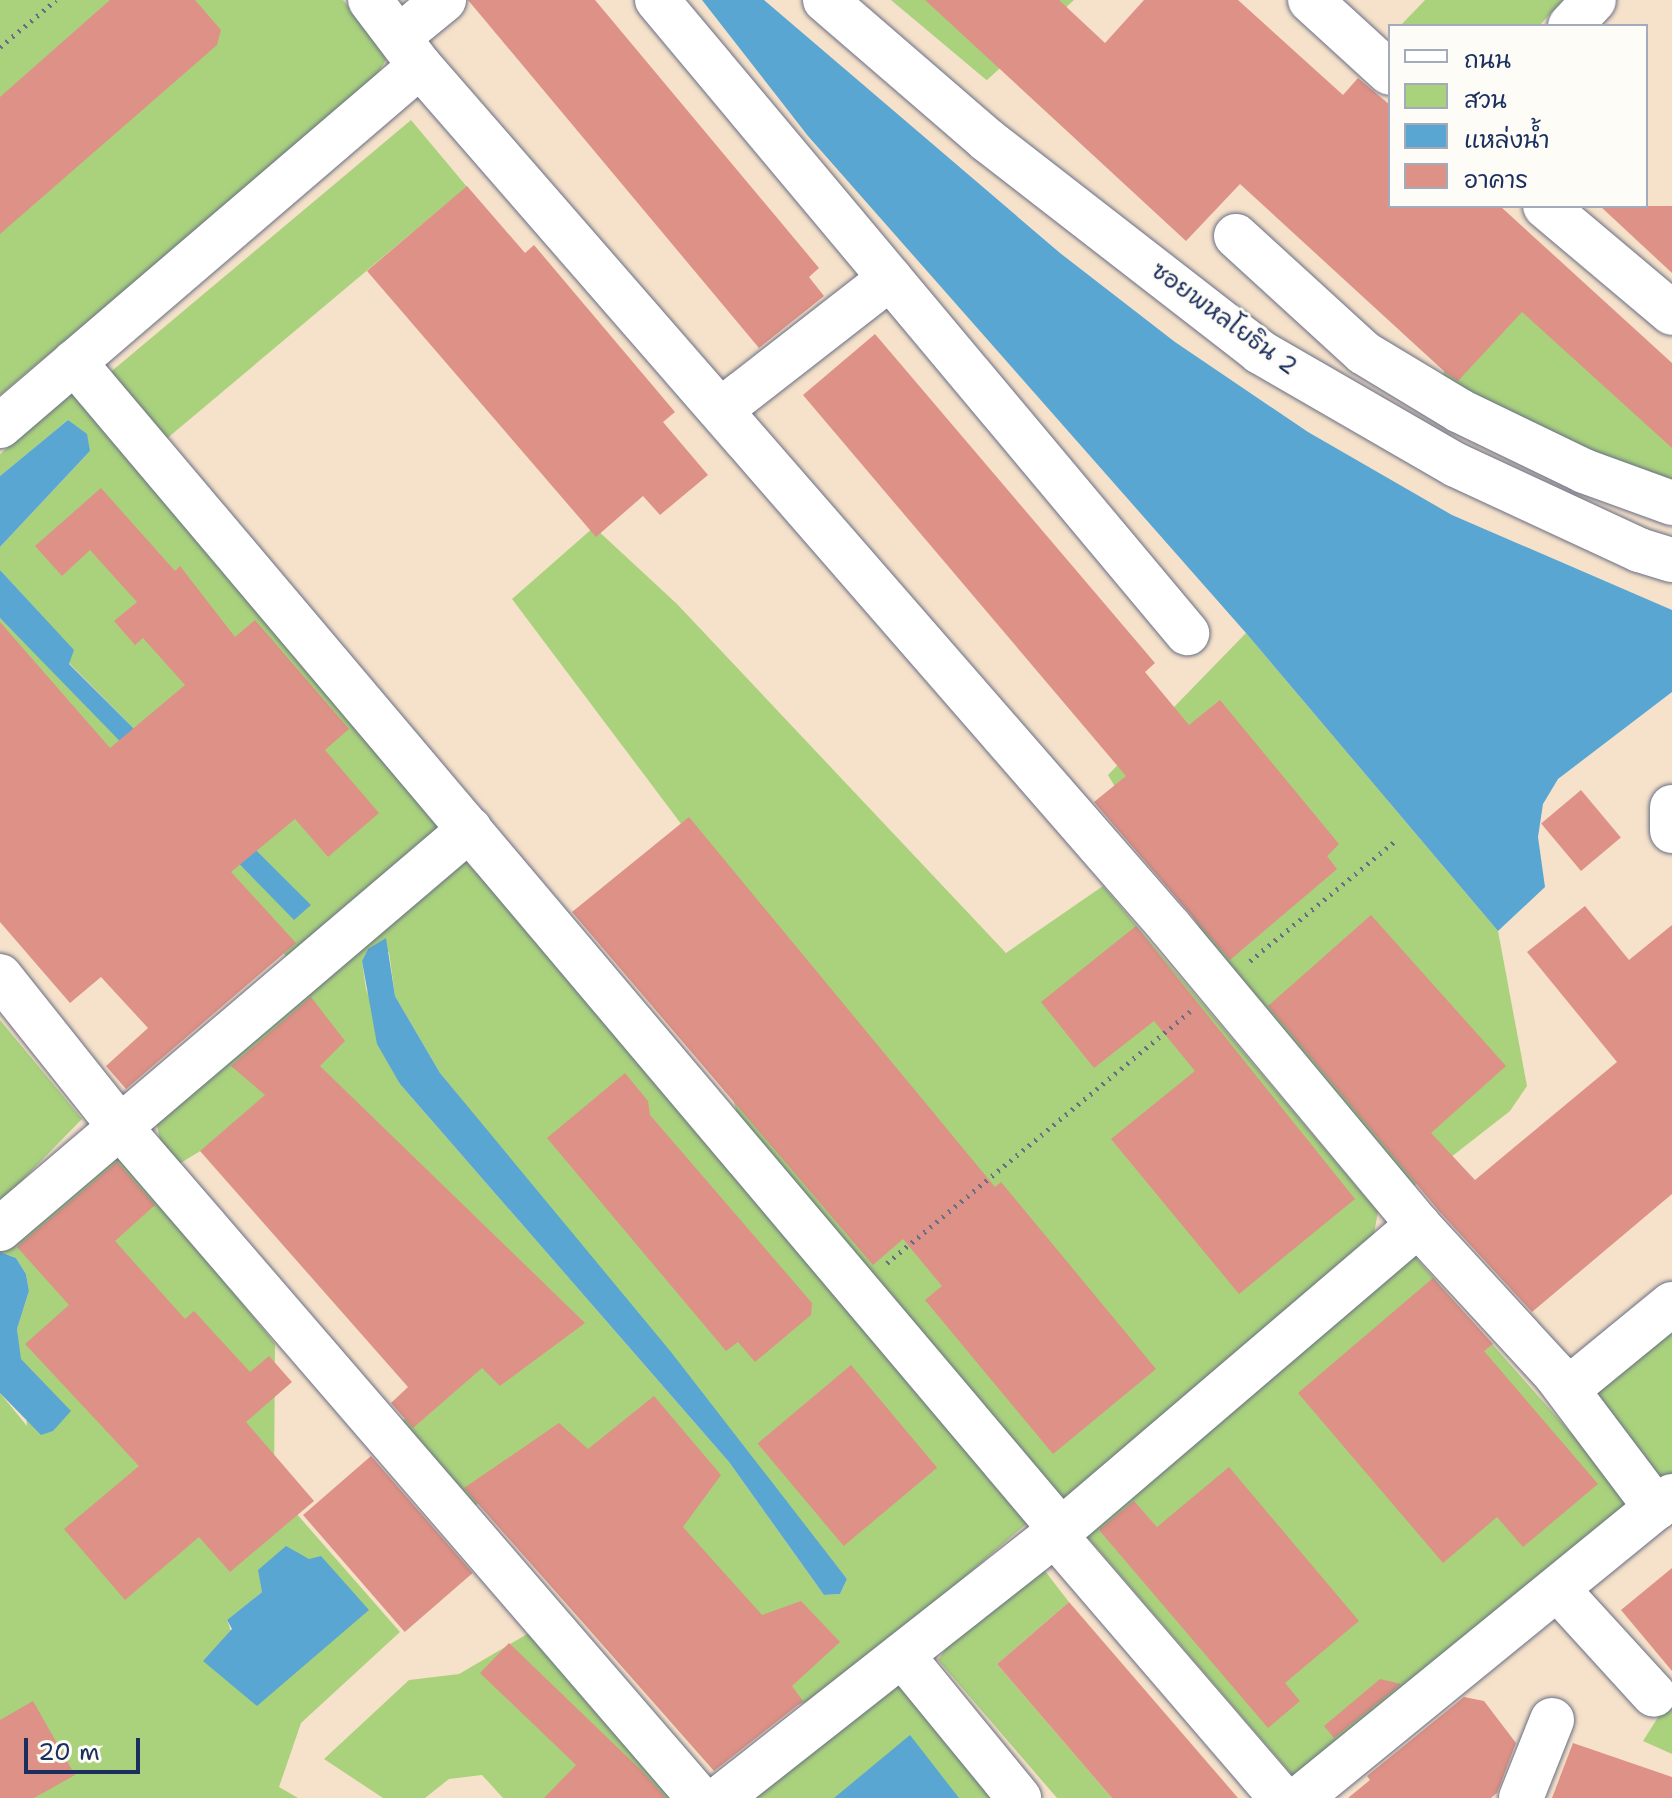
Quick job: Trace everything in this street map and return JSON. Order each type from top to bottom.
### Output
[{"type":"street","points":[[370,0],[410,51],[1219,986],[1418,1225],[1568,1389],[1664,1502],[1560,1592],[1300,1798]]},
{"type":"street","points":[[0,426],[74,362],[410,51],[444,0]]},
{"type":"street","points":[[657,0],[1187,633]]},
{"type":"street","name":"ซอยพหลโยธิน 2","points":[[825,0],[987,140],[1260,352],[1456,465],[1672,560]]},
{"type":"street","points":[[1310,0],[1388,71]]},
{"type":"street","points":[[1572,24],[1594,0]]},
{"type":"street","points":[[1547,208],[1672,313]]},
{"type":"street","points":[[1236,236],[1364,353],[1488,425],[1584,471],[1672,503]]},
{"type":"street","points":[[722,409],[890,278]]},
{"type":"street","points":[[74,362],[857,1288],[1281,1798]]},
{"type":"street","points":[[1672,807],[1672,831]]},
{"type":"street","points":[[0,1229],[470,829]]},
{"type":"street","points":[[0,976],[120,1127],[699,1798]]},
{"type":"street","points":[[720,1798],[1058,1532],[1418,1225]]},
{"type":"street","points":[[1568,1389],[1672,1304]]},
{"type":"street","points":[[1560,1592],[1654,1695]]},
{"type":"street","points":[[902,1655],[1019,1798]]},
{"type":"street","points":[[1521,1798],[1552,1720]]},
{"type":"path","points":[[0,47],[56,0]]},
{"type":"path","points":[[857,1288],[1394,842]]},
{"type":"green space","points":[[0,0],[343,0],[389,55],[370,86],[0,395]]},
{"type":"green space","points":[[891,0],[1074,0],[986,81]]},
{"type":"green space","points":[[1425,0],[1563,0],[1541,24],[1402,24]]},
{"type":"green space","points":[[411,120],[467,187],[165,440],[109,373]]},
{"type":"green space","points":[[1501,287],[1672,447],[1672,485],[1641,478],[1436,384]]},
{"type":"green space","points":[[71,392],[438,827],[288,958],[0,654],[0,618],[89,707],[310,906],[69,663],[73,650],[0,570],[0,547],[90,451],[68,420],[0,476],[0,454]]},
{"type":"green space","points":[[594,527],[677,604],[1006,953],[1103,886],[1378,1212],[1373,1239],[1083,1500],[1052,1496],[738,1117],[719,1048],[724,881],[512,599]]},
{"type":"green space","points":[[1246,633],[1498,931],[1527,1086],[1510,1111],[1414,1186],[1233,984],[1108,775]]},
{"type":"green space","points":[[464,860],[540,938],[1032,1519],[831,1692],[798,1705],[563,1441],[475,1506],[394,1428],[475,1358],[261,1114],[179,1164],[161,1146],[155,1115]],"holes":[[[368,949],[389,952],[395,996],[440,1073],[847,1579],[840,1594],[824,1595],[729,1462],[400,1084],[366,989],[362,961]]]},
{"type":"green space","points":[[0,1020],[82,1119],[0,1203]]},
{"type":"green space","points":[[115,1143],[275,1344],[274,1488],[400,1632],[301,1723],[279,1787],[298,1798],[0,1798],[0,1393],[27,1426],[17,1329],[29,1291],[26,1274],[16,1258],[0,1252],[0,1242]],"holes":[[[262,1592],[257,1706],[227,1620]]]},
{"type":"green space","points":[[1403,1253],[1415,1257],[1632,1502],[1293,1776],[1084,1533]]},
{"type":"green space","points":[[1672,1331],[1672,1477],[1658,1480],[1599,1406],[1598,1393]]},
{"type":"green space","points":[[1038,1562],[1069,1602],[997,1664],[1112,1798],[1057,1798],[938,1660],[955,1635]]},
{"type":"green space","points":[[529,1633],[677,1798],[503,1798],[482,1775],[449,1779],[425,1798],[383,1798],[324,1759],[409,1680],[459,1674]]},
{"type":"green space","points":[[898,1679],[996,1798],[749,1798]]},
{"type":"green space","points":[[1672,1695],[1672,1754],[1643,1741]]},
{"type":"water","points":[[702,0],[891,0],[1274,327],[1672,523],[1672,692],[1558,779],[1543,804],[1538,837],[1545,887],[1498,931],[1246,633],[808,136]]},
{"type":"water","points":[[68,420],[87,434],[90,451],[0,547],[0,476]]},
{"type":"water","points":[[0,570],[74,650],[69,664],[311,905],[294,920],[0,618]]},
{"type":"water","points":[[386,938],[395,996],[440,1073],[671,1352],[847,1579],[840,1594],[824,1595],[729,1462],[400,1084],[377,1044],[362,961],[368,949]]},
{"type":"water","points":[[0,1252],[16,1258],[26,1274],[29,1291],[17,1329],[21,1359],[71,1411],[53,1431],[41,1435],[0,1393]]},
{"type":"water","points":[[286,1546],[309,1559],[321,1556],[369,1610],[257,1706],[203,1661],[232,1629],[227,1620],[262,1592],[258,1570]]},
{"type":"water","points":[[910,1735],[959,1798],[834,1798]]},
{"type":"pier","points":[[764,0],[891,0],[1277,324],[1672,524],[1672,610],[1452,515],[1308,432],[1175,342],[1060,253]]},
{"type":"building","points":[[110,0],[195,0],[221,30],[217,45],[0,234],[0,97]]},
{"type":"building","points":[[468,0],[595,0],[819,268],[809,277],[824,296],[759,348]]},
{"type":"building","points":[[925,0],[1059,0],[1105,43],[1144,0],[1238,0],[1343,95],[1358,78],[1388,103],[1388,208],[1502,208],[1672,363],[1672,448],[1522,312],[1458,381],[1240,184],[1186,241]]},
{"type":"building","points":[[467,186],[525,253],[534,245],[675,412],[663,422],[708,475],[660,515],[643,496],[596,537],[367,271]]},
{"type":"building","points":[[1672,206],[1672,273],[1602,208]]},
{"type":"building","points":[[875,334],[1155,663],[1145,672],[1189,725],[1220,700],[1339,844],[1327,856],[1337,869],[1230,960],[1094,802],[1126,776],[803,395]]},
{"type":"building","points":[[101,488],[175,571],[180,566],[235,637],[255,620],[349,729],[325,750],[379,813],[328,857],[295,819],[231,872],[296,943],[126,1089],[106,1066],[148,1028],[101,977],[70,1003],[0,922],[0,622],[110,748],[185,685],[143,638],[135,645],[114,621],[137,602],[90,550],[62,576],[35,546]]},
{"type":"building","points":[[1581,790],[1621,837],[1581,871],[1541,823]]},
{"type":"building","points":[[689,817],[995,1187],[1001,1182],[1156,1369],[1053,1454],[925,1300],[942,1286],[903,1239],[873,1265],[572,912]]},
{"type":"building","points":[[1585,906],[1629,960],[1672,925],[1672,1194],[1532,1312],[1439,1211],[1268,1006],[1371,915],[1506,1066],[1431,1133],[1475,1180],[1617,1062],[1527,952]]},
{"type":"building","points":[[1136,926],[1355,1199],[1239,1294],[1111,1139],[1195,1071],[1154,1021],[1094,1068],[1041,1002]]},
{"type":"building","points":[[311,997],[345,1041],[320,1066],[585,1323],[500,1386],[482,1368],[413,1428],[391,1403],[408,1387],[200,1151],[265,1095],[231,1066]]},
{"type":"building","points":[[625,1073],[648,1101],[650,1115],[812,1303],[811,1315],[755,1362],[738,1342],[726,1351],[547,1138]]},
{"type":"building","points":[[117,1162],[155,1205],[115,1241],[185,1319],[194,1311],[250,1372],[269,1356],[292,1382],[246,1422],[314,1501],[230,1572],[199,1537],[125,1600],[64,1529],[139,1466],[25,1344],[69,1305],[17,1247]]},
{"type":"building","points":[[1433,1278],[1493,1344],[1484,1351],[1598,1484],[1523,1547],[1497,1517],[1443,1563],[1298,1393]]},
{"type":"building","points":[[851,1365],[937,1468],[844,1546],[758,1443]]},
{"type":"building","points":[[654,1396],[721,1475],[683,1527],[762,1615],[801,1601],[840,1642],[792,1686],[803,1701],[714,1771],[464,1488],[559,1423],[588,1449]]},
{"type":"building","points":[[371,1456],[473,1573],[405,1632],[303,1515]]},
{"type":"building","points":[[1229,1467],[1359,1621],[1285,1683],[1300,1701],[1268,1728],[1099,1530],[1134,1501],[1157,1527]]},
{"type":"building","points":[[1672,1568],[1672,1671],[1621,1610]]},
{"type":"building","points":[[1069,1602],[1238,1798],[1112,1798],[997,1664]]},
{"type":"building","points":[[509,1643],[666,1798],[544,1798],[576,1765],[480,1673]]},
{"type":"building","points":[[1380,1679],[1401,1684],[1334,1738],[1324,1726]]},
{"type":"building","points":[[1464,1697],[1484,1701],[1516,1743],[1497,1793],[1491,1798],[1348,1798],[1370,1780],[1367,1776]]},
{"type":"building","points":[[33,1701],[75,1775],[34,1798],[0,1798],[0,1720]]},
{"type":"building","points":[[1573,1743],[1672,1777],[1672,1798],[1552,1798]]}]
